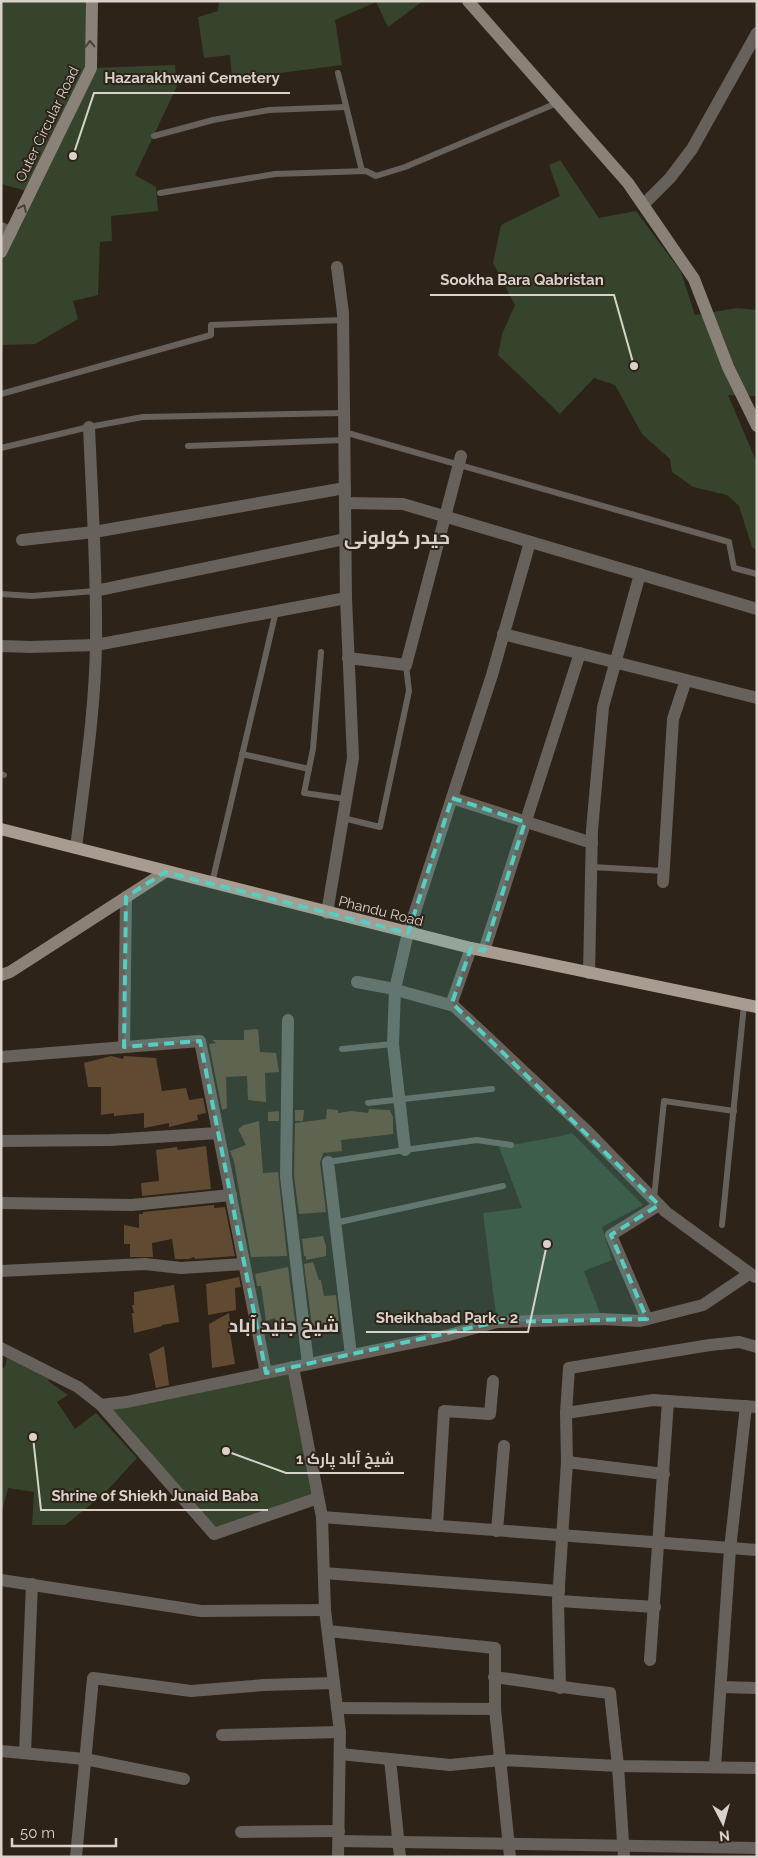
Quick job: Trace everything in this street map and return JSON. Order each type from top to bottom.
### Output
[{"type":"main road","name":"Outer Circular Road","points":[[1,252],[6,230],[91,68],[92,1]]},
{"type":"main road","points":[[468,1],[628,183],[694,279],[728,367],[757,426]]},
{"type":"main road","name":"Phandu Road","points":[[1,829],[478,950],[750,1006]]},
{"type":"main road","points":[[1,975],[10,972],[165,872]]},
{"type":"street","points":[[643,205],[670,178],[692,149],[757,33]]},
{"type":"street","points":[[327,912],[353,758],[346,598],[343,320],[337,267]]},
{"type":"street","points":[[76,848],[92,704],[96,645],[94,532],[88,427]]},
{"type":"street","points":[[348,658],[406,665],[460,461]]},
{"type":"street","points":[[22,540],[94,532],[345,488]]},
{"type":"street","points":[[345,503],[403,504],[757,609]]},
{"type":"street","points":[[95,591],[345,539]]},
{"type":"street","points":[[405,1150],[393,1044],[395,989],[408,933],[492,675],[530,542]]},
{"type":"street","points":[[589,973],[592,843],[603,707],[640,574]]},
{"type":"street","points":[[1,646],[96,645],[346,598]]},
{"type":"street","points":[[503,634],[757,698]]},
{"type":"street","points":[[451,1004],[478,950],[525,822],[580,653]]},
{"type":"street","points":[[663,876],[673,720],[686,680]]},
{"type":"street","points":[[452,798],[592,843]]},
{"type":"street","points":[[1,829],[1,837]]},
{"type":"street","points":[[124,1047],[126,897]]},
{"type":"street","points":[[101,1405],[449,1335],[497,1322],[602,1319],[640,1321],[703,1304],[753,1276],[666,1212],[585,1129],[454,1006],[395,989],[358,982]]},
{"type":"street","points":[[288,1020],[286,1176],[308,1364]]},
{"type":"street","points":[[1,1057],[200,1041],[266,1373]]},
{"type":"street","points":[[1,1141],[110,1140],[218,1133]]},
{"type":"street","points":[[328,1162],[351,1355]]},
{"type":"street","points":[[1,1204],[132,1205],[230,1195]]},
{"type":"street","points":[[647,1319],[611,1235],[656,1202]]},
{"type":"street","points":[[1,1271],[145,1264],[181,1268],[244,1264]]},
{"type":"street","points":[[560,1688],[559,1596],[561,1536],[567,1462],[566,1413],[569,1368],[710,1345],[740,1342],[757,1346]]},
{"type":"street","points":[[1,1348],[78,1387],[101,1405],[214,1534],[318,1498]]},
{"type":"street","points":[[293,1367],[322,1517],[325,1610],[340,1732],[338,1857]]},
{"type":"street","points":[[437,1526],[444,1411],[490,1414],[493,1381]]},
{"type":"street","points":[[566,1413],[653,1400],[751,1407],[730,1548],[716,1767]]},
{"type":"street","points":[[650,1660],[668,1401]]},
{"type":"street","points":[[498,1531],[504,1446]]},
{"type":"street","points":[[567,1462],[664,1474]]},
{"type":"street","points":[[322,1517],[757,1550]]},
{"type":"street","points":[[324,1573],[655,1607]]},
{"type":"street","points":[[1,1580],[201,1611],[325,1610]]},
{"type":"street","points":[[25,1753],[32,1584]]},
{"type":"street","points":[[328,1631],[495,1648],[495,1709],[510,1857]]},
{"type":"street","points":[[494,1677],[610,1694],[618,1766],[624,1851]]},
{"type":"street","points":[[76,1857],[94,1678],[191,1692],[264,1685],[334,1683]]},
{"type":"street","points":[[721,1687],[757,1688]]},
{"type":"street","points":[[337,1708],[495,1709]]},
{"type":"street","points":[[222,1735],[340,1732]]},
{"type":"street","points":[[1,1751],[85,1759],[184,1779]]},
{"type":"street","points":[[340,1754],[450,1765],[501,1760],[618,1766],[757,1768]]},
{"type":"street","points":[[390,1759],[400,1857]]},
{"type":"street","points":[[241,1832],[339,1836],[399,1842],[509,1843],[624,1851],[757,1848]]},
{"type":"lane","points":[[338,73],[362,171]]},
{"type":"lane","points":[[160,193],[275,174],[366,171],[376,176],[405,167],[557,103]]},
{"type":"lane","points":[[154,136],[213,120],[268,110],[346,107]]},
{"type":"lane","points":[[1,394],[211,335],[211,324],[343,320]]},
{"type":"lane","points":[[1,448],[88,427],[143,417],[344,413]]},
{"type":"lane","points":[[188,446],[344,436],[460,461],[729,542],[734,568],[757,574]]},
{"type":"lane","points":[[1,594],[32,596],[95,591]]},
{"type":"lane","points":[[212,883],[276,611]]},
{"type":"lane","points":[[320,652],[313,749],[304,793],[346,799]]},
{"type":"lane","points":[[343,818],[380,827],[409,691],[406,665]]},
{"type":"lane","points":[[242,754],[309,769]]},
{"type":"lane","points":[[592,867],[663,876]]},
{"type":"lane","points":[[722,1225],[734,1111],[750,1006]]},
{"type":"lane","points":[[342,1049],[393,1044]]},
{"type":"lane","points":[[368,1103],[492,1089]]},
{"type":"lane","points":[[656,1202],[664,1101],[734,1111]]},
{"type":"lane","points":[[328,1162],[477,1140],[511,1145]]},
{"type":"lane","points":[[335,1223],[503,1186]]},
{"type":"highlighted area","points":[[452,798],[525,822],[484,951],[471,948],[452,1003],[659,1205],[611,1235],[647,1319],[497,1322],[266,1373],[200,1041],[124,1047],[126,897],[165,872],[408,933]]},
{"type":"green space","points":[[1,1],[93,1],[91,68],[175,65],[177,86],[135,175],[156,187],[158,211],[111,216],[112,241],[100,242],[98,295],[73,301],[78,319],[35,344],[1,345],[1,252],[30,192],[1,184]]},
{"type":"green space","points":[[219,1],[423,1],[388,27],[376,2],[335,20],[342,65],[232,79],[230,55],[204,58],[198,17],[218,11]]},
{"type":"green space","points":[[560,160],[599,218],[636,211],[681,272],[695,315],[737,308],[757,310],[757,396],[728,395],[757,463],[757,550],[752,547],[739,506],[727,495],[693,487],[672,472],[670,459],[642,434],[615,385],[594,378],[560,414],[498,355],[502,334],[515,305],[493,263],[501,225],[560,196],[549,165]]},
{"type":"green space","points":[[572,1133],[643,1205],[602,1227],[612,1260],[584,1271],[602,1319],[497,1322],[483,1213],[522,1208],[499,1147]]},
{"type":"green space","points":[[8,1352],[53,1374],[48,1381],[68,1395],[57,1402],[75,1429],[96,1413],[137,1458],[103,1495],[65,1525],[32,1525],[34,1492],[8,1488],[1,1515],[1,1369],[5,1367]]},
{"type":"green space","points":[[293,1367],[318,1498],[214,1534],[101,1405]]},
{"type":"building","points":[[258,1029],[260,1052],[276,1053],[279,1072],[265,1073],[266,1102],[248,1100],[247,1076],[226,1077],[227,1108],[222,1110],[209,1044],[216,1043],[212,1040],[244,1040],[244,1030]]},
{"type":"building","points":[[111,1056],[123,1059],[124,1056],[156,1058],[162,1091],[186,1088],[189,1100],[203,1098],[206,1113],[197,1115],[198,1120],[169,1127],[169,1123],[144,1128],[144,1113],[114,1116],[114,1113],[101,1115],[101,1087],[88,1087],[84,1063]]},
{"type":"building","points":[[327,1109],[338,1110],[338,1113],[351,1111],[368,1113],[369,1109],[390,1110],[393,1117],[393,1134],[341,1140],[342,1151],[323,1153],[320,1163],[326,1212],[299,1214],[294,1176],[295,1123],[326,1119]]},
{"type":"building","points":[[295,1110],[304,1110],[303,1121],[295,1121]]},
{"type":"building","points":[[279,1111],[279,1121],[268,1121],[268,1112]]},
{"type":"building","points":[[259,1121],[263,1173],[278,1172],[287,1256],[251,1257],[234,1162],[230,1151],[246,1145],[238,1129],[244,1125]]},
{"type":"building","points":[[206,1146],[211,1189],[142,1196],[141,1183],[159,1181],[156,1150],[177,1147],[178,1150]]},
{"type":"building","points":[[214,1205],[214,1208],[225,1207],[235,1256],[175,1259],[172,1239],[152,1243],[153,1257],[130,1257],[130,1244],[124,1244],[124,1225],[139,1228],[139,1214],[143,1214],[143,1212]]},
{"type":"building","points":[[323,1236],[326,1256],[306,1260],[302,1239]]},
{"type":"building","points":[[313,1262],[319,1280],[321,1280],[324,1296],[336,1295],[339,1323],[312,1326],[304,1264]]},
{"type":"building","points":[[288,1267],[296,1329],[279,1332],[275,1318],[266,1321],[261,1286],[257,1286],[255,1274]]},
{"type":"building","points":[[239,1277],[241,1287],[235,1288],[236,1310],[208,1315],[206,1284]]},
{"type":"building","points":[[174,1285],[179,1322],[134,1333],[132,1305],[134,1305],[134,1292]]},
{"type":"building","points":[[229,1313],[235,1364],[212,1368],[209,1324]]},
{"type":"building","points":[[164,1346],[169,1385],[156,1388],[149,1354]]},
{"type":"place","name":"Hazarakhwani Cemetery","points":[[73,156]]},
{"type":"place","name":"Sookha Bara Qabristan","points":[[634,366]]},
{"type":"place","name":"Sheikhabad Park - 2","points":[[547,1244]]},
{"type":"place","name":"Shrine of Shiekh Junaid Baba","points":[[33,1437]]},
{"type":"place","name":"شیخ آباد پارک 1","points":[[226,1451]]},
{"type":"district","name":"حیدر کولونی","points":[[397,537]]},
{"type":"district","name":"شیخ جنید آباد","points":[[284,1325]]}]
